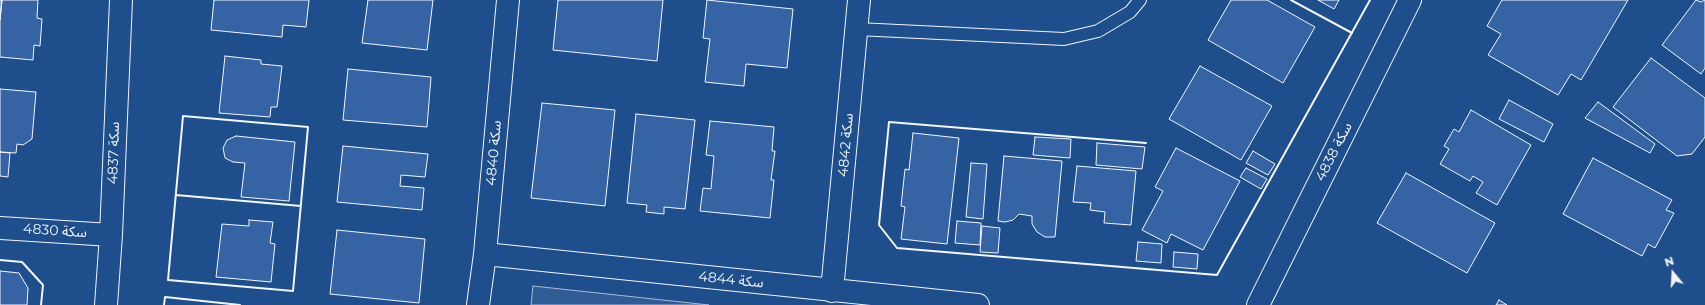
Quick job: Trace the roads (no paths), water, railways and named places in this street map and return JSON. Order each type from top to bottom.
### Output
[{"type":"street","name":"سكة 4837","points":[[106,305],[111,235],[121,0]]},
{"type":"street","name":"سكة 4840","points":[[478,305],[485,254],[508,0]]},
{"type":"street","name":"سكة 4842","points":[[832,291],[859,0]]},
{"type":"street","name":"سكة 4838","points":[[1258,305],[1410,0]]},
{"type":"street","name":"سكة 4830","points":[[0,228],[111,235]]},
{"type":"street","name":"سكة 4844","points":[[485,254],[978,305]]},
{"type":"lane","points":[[856,29],[1064,39],[1098,31],[1130,12],[1140,0]]}]
